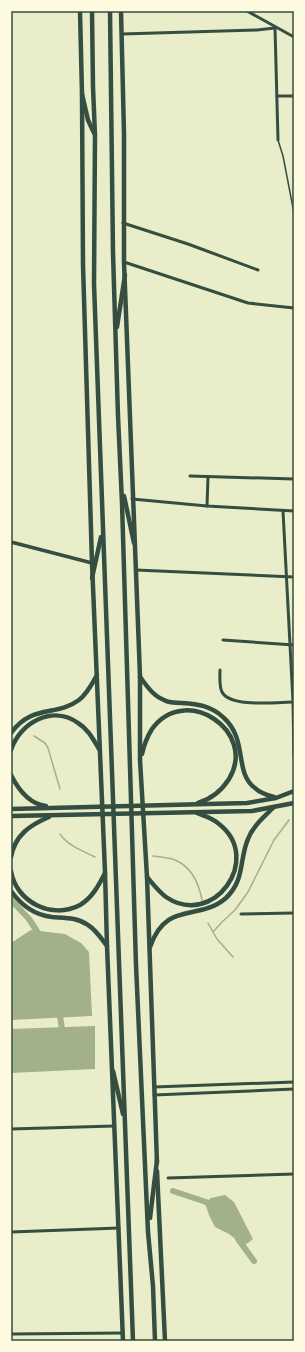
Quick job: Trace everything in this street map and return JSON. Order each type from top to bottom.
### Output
[{"type":"main road","points":[[80,11],[83,265],[92,578],[123,1341]]},
{"type":"main road","points":[[92,11],[95,134],[94,284],[102,534],[126,1125],[133,1341]]},
{"type":"main road","points":[[110,11],[113,253],[136,949],[148,1232],[153,1286],[155,1341]]},
{"type":"main road","points":[[121,11],[124,134],[124,275],[140,676],[140,760],[147,877],[148,950],[165,1341]]},
{"type":"main road","points":[[82,94],[88,120],[95,134]]},
{"type":"main road","points":[[116,330],[124,275]]},
{"type":"main road","points":[[121,482],[134,543]]},
{"type":"main road","points":[[92,578],[102,534]]},
{"type":"main road","points":[[11,733],[20,723],[35,714],[64,708],[80,699],[97,676]]},
{"type":"main road","points":[[140,676],[151,692],[163,700],[205,706],[224,717],[232,726],[237,736],[247,779],[255,789],[276,798]]},
{"type":"main road","points":[[140,760],[147,738],[152,729],[158,722],[168,715],[193,710],[207,714],[221,723],[230,735],[234,748],[235,762],[232,774],[219,791],[204,801],[192,805]]},
{"type":"main road","points":[[11,750],[16,738],[26,726],[36,720],[51,716],[63,717],[78,722],[90,734],[100,751]]},
{"type":"main road","points":[[11,775],[18,787],[30,800],[42,806],[56,808]]},
{"type":"main road","points":[[11,809],[247,803],[276,798],[294,791]]},
{"type":"main road","points":[[11,816],[252,811],[294,803]]},
{"type":"main road","points":[[148,950],[155,933],[167,921],[180,914],[212,906],[222,901],[230,894],[240,877],[246,845],[251,833],[274,808]]},
{"type":"main road","points":[[147,877],[166,897],[174,901],[190,905],[203,903],[213,899],[230,883],[236,860],[232,840],[219,824],[210,818],[193,812]]},
{"type":"main road","points":[[11,857],[14,845],[27,829],[51,816]]},
{"type":"main road","points":[[11,871],[14,884],[25,898],[36,905],[56,910],[71,908],[83,903],[94,892],[105,872]]},
{"type":"main road","points":[[11,891],[21,904],[33,912],[42,915],[70,918],[87,924],[98,933],[107,946]]},
{"type":"main road","points":[[113,1071],[126,1125]]},
{"type":"main road","points":[[148,1232],[157,1160]]},
{"type":"street","points":[[246,11],[294,37]]},
{"type":"street","points":[[122,34],[257,30],[275,28]]},
{"type":"street","points":[[275,28],[278,140]]},
{"type":"street","points":[[277,96],[294,96]]},
{"type":"street","points":[[123,222],[258,270]]},
{"type":"street","points":[[124,262],[248,303],[294,308]]},
{"type":"street","points":[[190,476],[294,479]]},
{"type":"street","points":[[207,506],[208,477]]},
{"type":"street","points":[[132,499],[207,506],[283,509],[294,511]]},
{"type":"street","points":[[283,509],[285,577],[293,702],[294,756]]},
{"type":"street","points":[[11,542],[92,563]]},
{"type":"street","points":[[135,570],[294,577]]},
{"type":"street","points":[[223,640],[294,645]]},
{"type":"street","points":[[220,670],[222,692],[228,698],[243,702],[293,702]]},
{"type":"street","points":[[241,914],[294,913]]},
{"type":"street","points":[[154,1087],[294,1082]]},
{"type":"street","points":[[154,1095],[294,1089]]},
{"type":"street","points":[[11,1129],[114,1126]]},
{"type":"street","points":[[168,1178],[294,1174]]},
{"type":"street","points":[[11,1232],[119,1228]]},
{"type":"street","points":[[11,1334],[123,1333]]},
{"type":"lane","points":[[278,140],[294,212]]},
{"type":"shaded area","points":[[31,930],[65,934],[81,943],[89,952],[92,1016],[11,1020],[11,943]]},
{"type":"shaded area","points":[[95,1026],[95,1069],[11,1073],[11,1029]]},
{"type":"shaded area","points":[[225,1195],[234,1202],[253,1239],[248,1243],[243,1245],[229,1234],[215,1227],[209,1215],[206,1206],[207,1201],[211,1198]]},
{"type":"waterway","points":[[34,736],[45,743],[48,748],[60,789]]},
{"type":"waterway","points":[[213,932],[235,910],[248,892],[274,840],[289,820]]},
{"type":"waterway","points":[[60,834],[71,845],[95,857]]},
{"type":"waterway","points":[[153,856],[173,859],[186,867],[197,882],[202,900]]},
{"type":"waterway","points":[[11,900],[29,919],[40,936]]},
{"type":"waterway","points":[[208,923],[217,939],[233,957]]},
{"type":"waterway","points":[[59,1010],[63,1035]]},
{"type":"waterway","points":[[173,1191],[206,1202],[212,1207]]},
{"type":"waterway","points":[[238,1239],[254,1261]]}]
